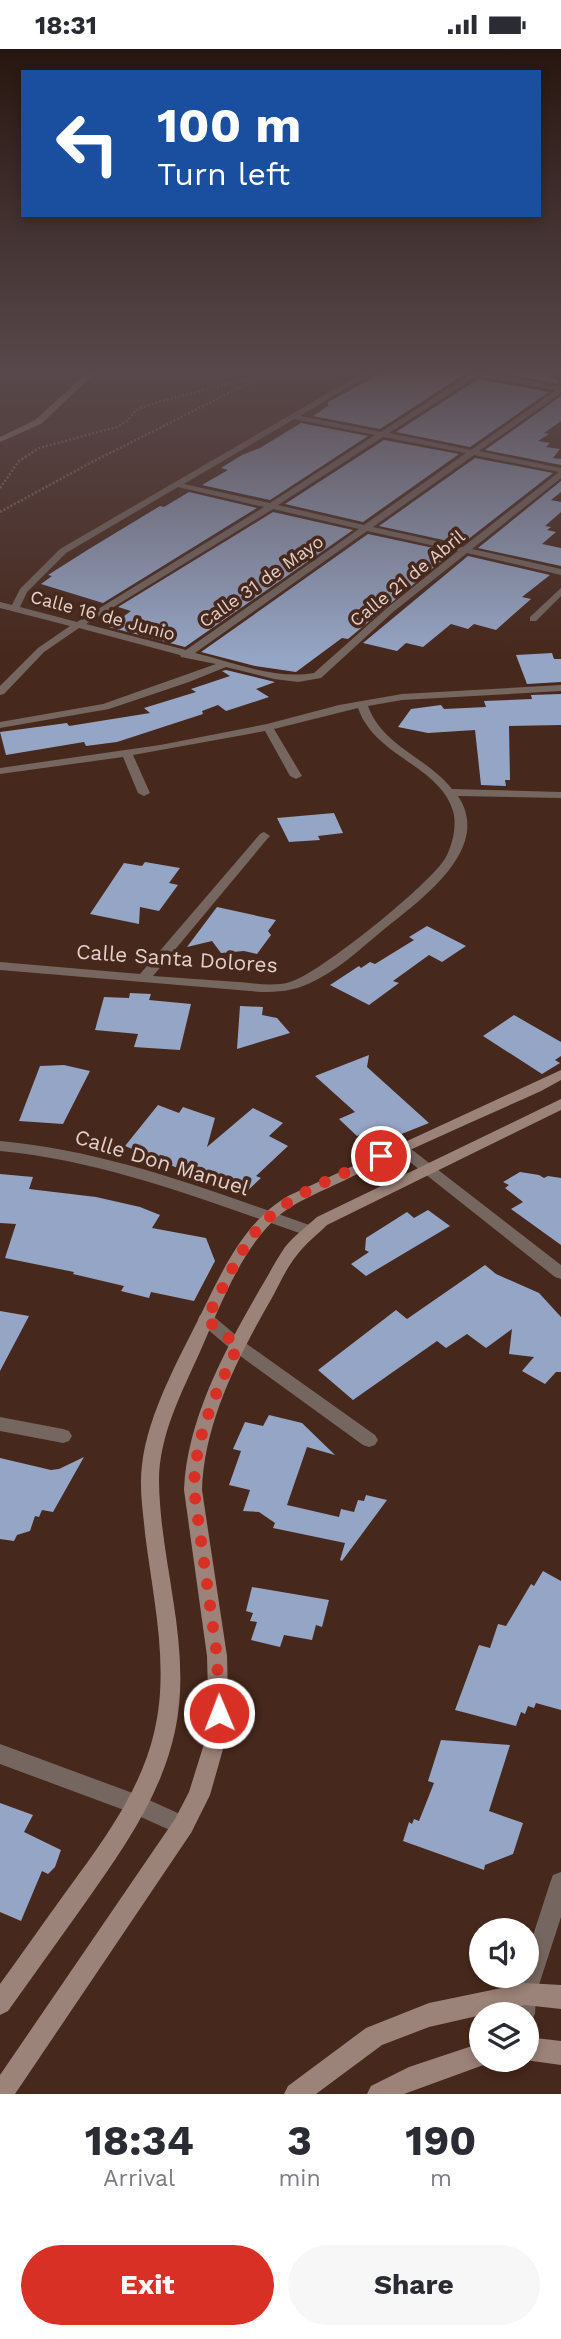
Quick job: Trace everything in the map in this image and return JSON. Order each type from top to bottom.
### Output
[{"type":"main road","points":[[0,2003],[126,1828],[152,1775],[165,1733],[172,1690],[171,1644],[151,1497],[153,1453],[162,1419],[206,1319],[255,1231],[289,1202],[561,1075]]},
{"type":"main road","points":[[1,2094],[183,1826],[199,1795],[213,1755],[219,1709],[217,1656],[194,1490],[194,1464],[199,1439],[223,1375],[291,1251],[322,1221],[561,1104]]},
{"type":"main road","points":[[535,2002],[561,1997]]},
{"type":"main road","points":[[296,2094],[374,2036],[429,2015],[469,2010]]},
{"type":"main road","points":[[539,2050],[561,2053]]},
{"type":"main road","points":[[379,2094],[410,2079],[469,2059]]},
{"type":"street","points":[[14,610],[23,591],[64,551],[208,467]]},
{"type":"street","points":[[0,692],[41,650],[331,467]]},
{"type":"street","name":"Calle 31 de Mayo","points":[[185,655],[449,467]]},
{"type":"street","points":[[539,467],[561,472]]},
{"type":"street","name":"Calle 21 de Abril","points":[[307,679],[317,676],[390,610],[561,472]]},
{"type":"street","points":[[178,485],[561,572]]},
{"type":"street","points":[[533,619],[561,591]]},
{"type":"street","name":"Calle 16 de Junio","points":[[0,605],[185,655],[274,676],[307,679]]},
{"type":"street","points":[[0,725],[105,707],[224,664]]},
{"type":"street","points":[[0,771],[127,753],[268,727],[402,697],[561,688]]},
{"type":"street","points":[[362,704],[364,716],[375,732],[452,792],[561,795]]},
{"type":"street","points":[[268,727],[296,776]]},
{"type":"street","points":[[127,753],[144,793]]},
{"type":"street","name":"Calle Santa Dolores","points":[[0,965],[143,979],[278,987],[312,978],[435,882],[453,857],[461,833],[460,811],[452,792]]},
{"type":"street","points":[[143,979],[264,836]]},
{"type":"street","name":"Calle Don Manuel","points":[[0,1146],[56,1153],[102,1164],[310,1231]]},
{"type":"street","points":[[401,1148],[561,1273]]},
{"type":"street","points":[[206,1319],[238,1346],[369,1440]]},
{"type":"street","points":[[0,1425],[63,1436]]},
{"type":"street","points":[[0,1754],[138,1805],[183,1826]]},
{"type":"street","points":[[525,2002],[561,1884]]},
{"type":"path","points":[[0,488],[17,467]]},
{"type":"path","points":[[0,512],[86,467]]},
{"type":"building","points":[[320,467],[270,500],[202,485],[228,470],[221,468]]},
{"type":"building","points":[[342,467],[440,467],[363,522],[285,504]]},
{"type":"building","points":[[462,467],[524,467],[553,473],[462,544],[379,526]]},
{"type":"building","points":[[561,481],[561,492],[551,500],[561,502],[561,512],[545,526],[551,527],[547,530],[556,532],[542,544],[561,548],[561,566],[478,548]]},
{"type":"building","points":[[189,492],[257,508],[103,603],[41,584],[52,576],[48,575],[89,549],[160,506],[164,507]]},
{"type":"building","points":[[273,512],[353,530],[185,647],[109,627],[131,611],[118,607]]},
{"type":"building","points":[[368,534],[452,552],[348,639],[342,638],[296,672],[255,666],[201,652]]},
{"type":"building","points":[[468,556],[550,575],[522,597],[531,599],[496,630],[474,624],[468,629],[451,624],[423,647],[406,643],[397,651],[363,643]]},
{"type":"building","points":[[552,653],[554,659],[561,659],[561,682],[527,684],[516,655]]},
{"type":"building","points":[[222,671],[275,682],[256,689],[269,697],[226,711],[218,705],[202,711],[203,714],[117,742],[86,746],[84,742],[6,755],[0,732],[67,723],[69,726],[150,713],[144,708],[196,692],[191,689],[230,676]]},
{"type":"building","points":[[561,694],[561,725],[509,726],[510,780],[505,780],[506,786],[481,785],[475,730],[428,733],[398,727],[411,709],[441,705],[444,709],[486,707],[484,701],[532,699],[531,695]]},
{"type":"building","points":[[334,813],[343,833],[318,836],[320,840],[289,842],[277,818]]},
{"type":"building","points":[[145,862],[180,868],[169,883],[178,885],[159,911],[140,907],[139,924],[90,914],[124,863],[142,866]]},
{"type":"building","points":[[217,907],[276,920],[268,931],[271,935],[257,954],[244,951],[221,953],[212,941],[187,947]]},
{"type":"building","points":[[427,926],[466,946],[442,962],[429,955],[393,981],[399,983],[369,1005],[330,985],[359,966],[361,968],[370,962],[375,964],[414,940],[409,937]]},
{"type":"building","points":[[130,993],[151,994],[149,1000],[191,1004],[180,1050],[134,1047],[138,1034],[95,1030],[104,997],[129,998]]},
{"type":"building","points":[[240,1006],[263,1007],[262,1015],[277,1018],[290,1033],[237,1049]]},
{"type":"building","points":[[514,1015],[561,1042],[561,1056],[555,1060],[560,1063],[542,1074],[483,1036]]},
{"type":"building","points":[[369,1055],[367,1067],[429,1123],[374,1145],[362,1134],[357,1136],[339,1119],[355,1112],[315,1076]]},
{"type":"building","points":[[64,1065],[90,1071],[63,1124],[19,1121],[40,1066]]},
{"type":"building","points":[[158,1105],[179,1113],[183,1107],[215,1118],[207,1147],[253,1108],[283,1123],[269,1136],[288,1146],[256,1176],[261,1178],[245,1193],[218,1179],[213,1183],[125,1146]]},
{"type":"building","points":[[520,1172],[544,1178],[561,1178],[561,1245],[511,1209],[523,1202],[505,1188],[509,1185],[503,1182]]},
{"type":"building","points":[[0,1174],[33,1177],[29,1189],[96,1197],[140,1207],[160,1215],[152,1228],[206,1238],[215,1261],[194,1301],[151,1292],[149,1298],[121,1291],[124,1286],[73,1274],[74,1272],[5,1258],[16,1224],[0,1223]]},
{"type":"building","points":[[428,1210],[450,1226],[366,1276],[351,1264],[369,1252],[365,1250],[366,1238],[407,1212],[414,1218]]},
{"type":"building","points":[[485,1265],[496,1274],[539,1293],[561,1317],[561,1372],[556,1372],[545,1384],[522,1371],[534,1357],[509,1354],[512,1329],[486,1348],[467,1334],[446,1348],[437,1341],[353,1400],[318,1370],[396,1310],[407,1319]]},
{"type":"building","points":[[0,1311],[29,1316],[0,1371]]},
{"type":"building","points":[[269,1415],[302,1423],[335,1455],[307,1447],[287,1505],[339,1517],[341,1509],[354,1512],[358,1500],[364,1501],[366,1495],[387,1500],[342,1561],[340,1560],[345,1543],[273,1528],[275,1523],[259,1512],[243,1511],[250,1490],[229,1485],[241,1451],[233,1449],[245,1422],[263,1426]]},
{"type":"building","points":[[84,1457],[53,1512],[42,1510],[39,1517],[35,1516],[30,1531],[17,1535],[14,1541],[0,1539],[0,1458],[51,1470]]},
{"type":"building","points":[[543,1571],[561,1581],[561,1710],[536,1703],[534,1708],[528,1706],[525,1714],[521,1712],[516,1726],[455,1710],[479,1645],[490,1648],[498,1624],[506,1626],[531,1584],[534,1586]]},
{"type":"building","points":[[252,1587],[329,1600],[322,1627],[316,1625],[312,1640],[284,1635],[280,1647],[251,1640],[257,1622],[250,1621],[253,1613],[246,1611]]},
{"type":"building","points":[[441,1740],[510,1745],[489,1811],[523,1823],[513,1854],[485,1865],[484,1870],[403,1841],[409,1822],[412,1824],[414,1819],[419,1821],[434,1783],[428,1781]]},
{"type":"building","points":[[0,1803],[33,1815],[24,1832],[61,1850],[55,1867],[48,1874],[42,1871],[21,1921],[0,1912]]},
{"type":"route","points":[[219,1713],[217,1656],[194,1490],[194,1464],[199,1439],[223,1375],[238,1346],[206,1319],[255,1231],[269,1217],[289,1202],[381,1156]]}]
